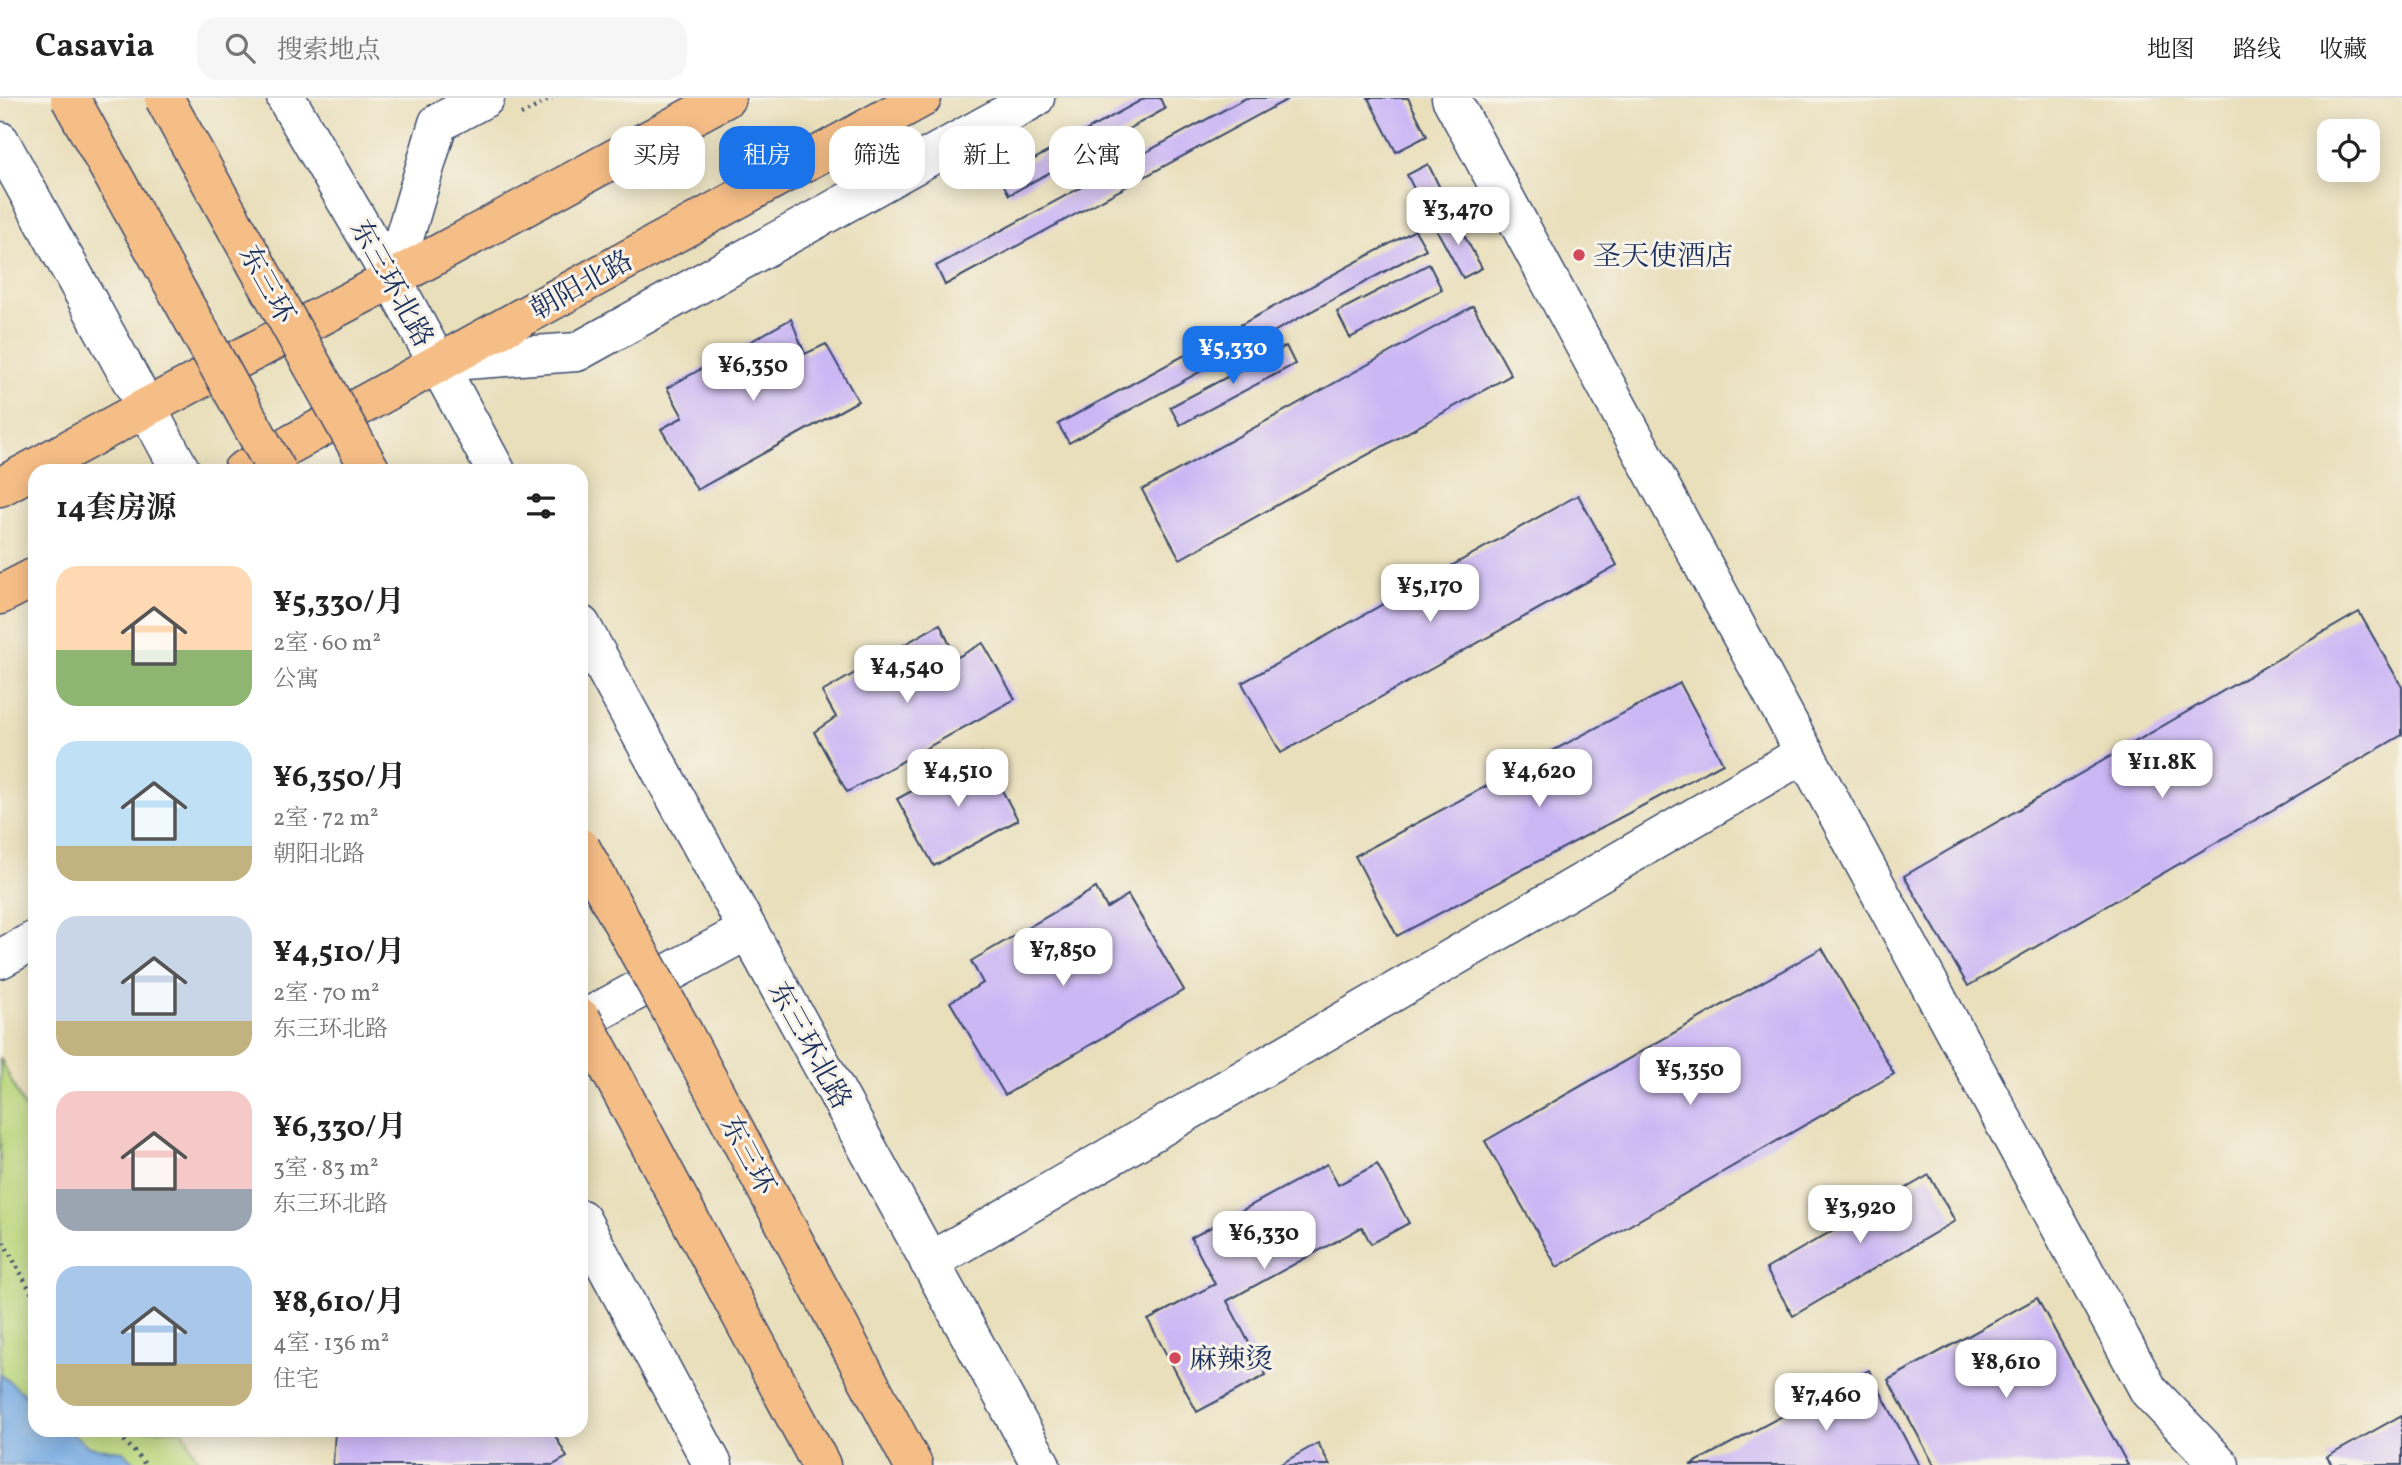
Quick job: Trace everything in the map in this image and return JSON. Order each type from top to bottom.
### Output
[{"type":"main road","points":[[70,98],[273,464]]},
{"type":"main road","name":"东三环","points":[[164,98],[368,464]]},
{"type":"main road","points":[[42,464],[726,98]]},
{"type":"main road","name":"朝阳北路","points":[[255,464],[922,98]]},
{"type":"main road","points":[[0,487],[28,472]]},
{"type":"main road","points":[[0,595],[28,581]]},
{"type":"main road","name":"东三环","points":[[588,861],[684,1034],[914,1465]]},
{"type":"main road","points":[[588,1032],[821,1465]]},
{"type":"street","name":"东三环北路","points":[[286,98],[392,279],[492,464]]},
{"type":"street","points":[[392,279],[438,122],[485,98]]},
{"type":"street","points":[[437,362],[577,352],[1035,98]]},
{"type":"street","points":[[1451,98],[2149,1391],[2220,1465]]},
{"type":"street","points":[[0,141],[177,464]]},
{"type":"street","name":"东三环北路","points":[[588,638],[1041,1465]]},
{"type":"street","points":[[929,1262],[1805,753]]},
{"type":"street","points":[[588,1016],[748,930]]},
{"type":"street","points":[[0,959],[28,944]]},
{"type":"street","points":[[588,1232],[713,1465]]},
{"type":"path","points":[[0,1236],[28,1286]]},
{"type":"path","points":[[121,1437],[146,1465]]},
{"type":"green space","points":[[0,1058],[28,1115],[28,1437],[186,1437],[200,1465],[0,1465]]},
{"type":"water","points":[[0,1374],[28,1397],[28,1437],[77,1437],[89,1447],[123,1451],[138,1465],[0,1465]]},
{"type":"building","points":[[1145,98],[1160,98],[1165,109],[1134,126],[1094,126]]},
{"type":"building","points":[[1246,98],[1290,98],[1145,177],[1145,153]]},
{"type":"building","points":[[1368,98],[1408,98],[1427,136],[1396,152]]},
{"type":"building","points":[[1049,151],[1049,173],[1035,181],[1035,159]]},
{"type":"building","points":[[1428,164],[1448,204],[1427,214],[1407,175]]},
{"type":"building","points":[[1006,189],[1020,189],[1009,195]]},
{"type":"building","points":[[1078,189],[1122,189],[945,285],[936,266]]},
{"type":"building","points":[[1454,217],[1482,268],[1463,278],[1435,227]]},
{"type":"building","points":[[1415,230],[1426,249],[1069,443],[1058,424]]},
{"type":"building","points":[[1429,264],[1442,290],[1350,338],[1337,312]]},
{"type":"building","points":[[1473,306],[1511,375],[1180,559],[1142,490]]},
{"type":"building","points":[[791,319],[805,354],[826,344],[858,401],[697,490],[661,429],[683,417],[667,388]]},
{"type":"building","points":[[1286,346],[1295,364],[1180,425],[1170,407]]},
{"type":"building","points":[[1578,495],[1617,565],[1281,753],[1242,683]]},
{"type":"building","points":[[2359,612],[2402,687],[2402,735],[1968,986],[1904,876]]},
{"type":"building","points":[[940,624],[956,658],[983,643],[1015,699],[847,792],[814,732],[836,717],[822,692]]},
{"type":"building","points":[[1680,683],[1723,763],[1397,936],[1355,856]]},
{"type":"building","points":[[982,753],[1018,820],[934,866],[897,799]]},
{"type":"building","points":[[1096,888],[1107,908],[1128,895],[1184,990],[1005,1095],[950,1002],[983,983],[971,961]]},
{"type":"building","points":[[1822,948],[1894,1074],[1557,1267],[1485,1141]]},
{"type":"building","points":[[1327,1164],[1338,1185],[1377,1164],[1409,1223],[1371,1244],[1362,1227],[1227,1301],[1266,1375],[1197,1412],[1148,1320],[1215,1284],[1191,1238]]},
{"type":"building","points":[[1929,1175],[1955,1221],[1793,1316],[1766,1269]]},
{"type":"building","points":[[2037,1298],[2128,1465],[1934,1465],[1888,1380]]},
{"type":"building","points":[[1869,1370],[1919,1465],[1690,1465]]},
{"type":"building","points":[[2402,1415],[2402,1465],[2332,1465],[2327,1457]]},
{"type":"building","points":[[335,1437],[556,1437],[567,1457],[553,1465],[333,1465]]},
{"type":"building","points":[[1318,1443],[1330,1465],[1279,1465]]},
{"type":"place","name":"圣天使酒店","points":[[1579,255]]},
{"type":"place","name":"麻辣烫","points":[[1175,1358]]}]
